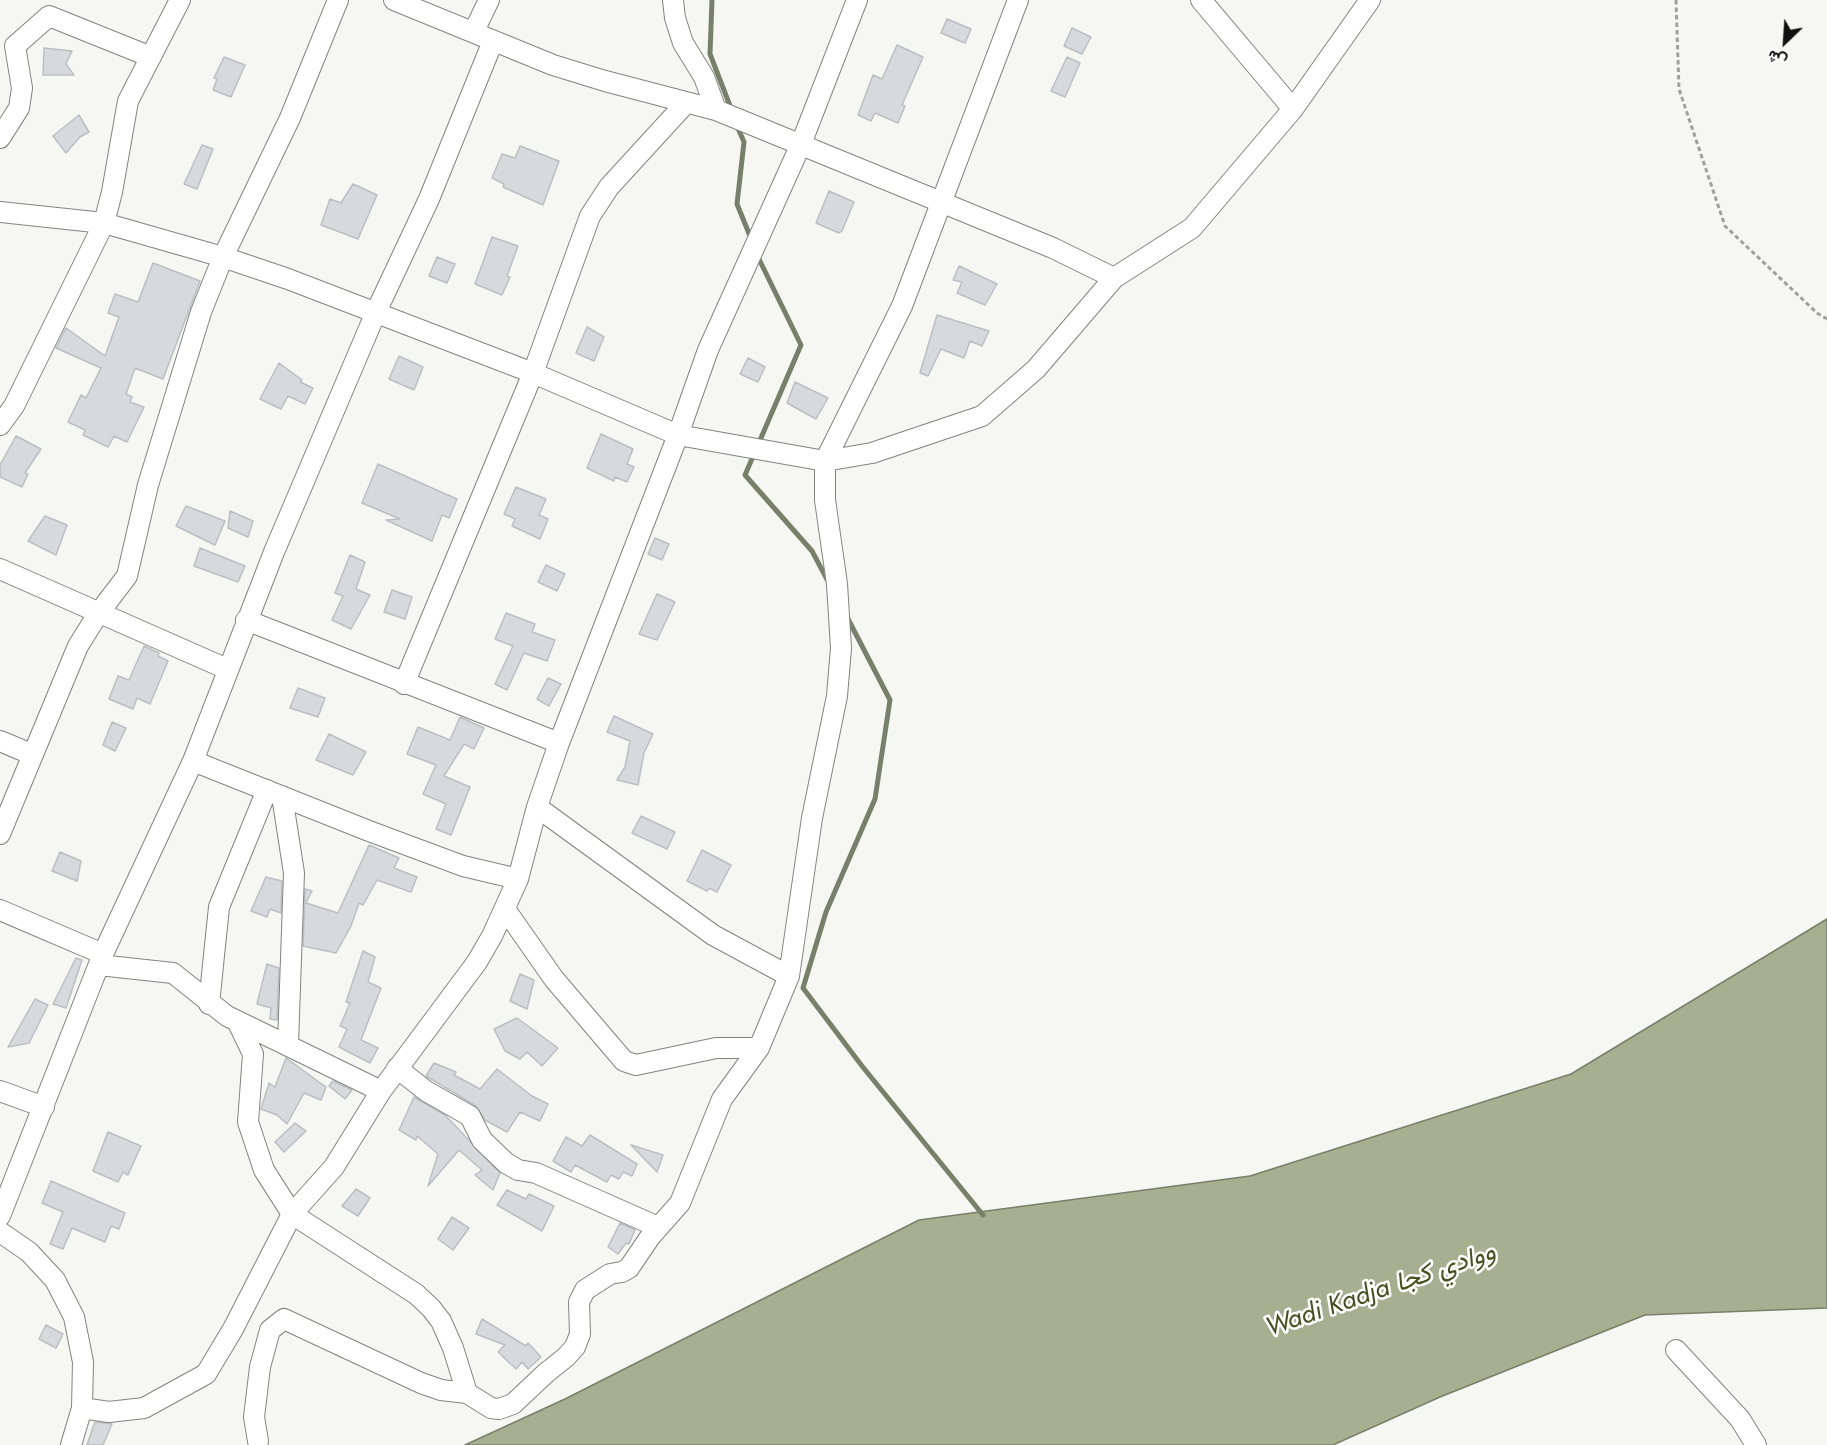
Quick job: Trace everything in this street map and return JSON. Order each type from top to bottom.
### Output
[{"type":"street","points":[[0,425],[14,406],[104,223],[112,192],[128,101],[180,0]]},
{"type":"street","points":[[0,834],[31,754],[78,646],[98,614],[127,576],[148,485],[201,312],[224,257],[290,118],[338,0]]},
{"type":"street","points":[[394,0],[563,68],[685,104],[716,110],[1053,248],[1114,278]]},
{"type":"street","points":[[474,31],[489,0]]},
{"type":"street","points":[[673,0],[675,18],[683,44],[704,77],[716,110]]},
{"type":"street","points":[[82,1408],[110,1412],[144,1408],[206,1374],[233,1329],[292,1214],[334,1167],[397,1068],[477,962],[506,909],[518,879],[537,807],[559,743],[678,435],[708,350],[801,144],[857,0]]},
{"type":"street","points":[[258,1441],[254,1417],[260,1367],[270,1330],[284,1319],[421,1383],[467,1393],[485,1406],[499,1409],[513,1404],[525,1395],[575,1347],[580,1334],[579,1302],[585,1290],[610,1275],[629,1268],[658,1227],[681,1203],[722,1099],[759,1048],[789,976],[812,818],[837,696],[841,648],[837,584],[825,500],[825,461],[902,306],[1018,0]]},
{"type":"street","points":[[1201,0],[1293,109]]},
{"type":"street","points":[[0,212],[104,223],[224,257],[376,312],[533,373],[678,435],[825,461],[872,453],[982,416],[1036,369],[1114,278],[1192,228],[1293,109],[1370,0]]},
{"type":"street","points":[[0,138],[20,108],[22,88],[15,46],[49,16],[150,57]]},
{"type":"street","points":[[0,1216],[101,959],[193,761],[246,620],[376,312],[429,199],[493,41]]},
{"type":"street","points":[[404,684],[533,373],[590,216],[609,187],[685,104]]},
{"type":"street","points":[[0,569],[227,669]]},
{"type":"street","points":[[246,620],[559,743]]},
{"type":"street","points":[[0,741],[31,754]]},
{"type":"street","points":[[193,761],[463,866],[518,879]]},
{"type":"street","points":[[209,1004],[219,907],[274,793]]},
{"type":"street","points":[[274,793],[294,873],[288,1044]]},
{"type":"street","points":[[537,807],[713,935],[789,976]]},
{"type":"street","points":[[506,909],[554,979],[624,1061],[636,1065],[716,1048],[759,1048]]},
{"type":"street","points":[[0,910],[101,959],[173,973],[183,979],[209,1004],[237,1022],[288,1044],[381,1091]]},
{"type":"street","points":[[237,1022],[253,1054],[248,1122],[264,1170],[292,1214],[416,1294],[431,1308],[441,1321],[453,1348],[467,1393]]},
{"type":"street","points":[[397,1068],[434,1097],[470,1116],[487,1147],[518,1170],[536,1173],[658,1227]]},
{"type":"street","points":[[0,1091],[44,1107]]},
{"type":"street","points":[[0,1232],[29,1252],[55,1280],[74,1317],[83,1362],[82,1408],[71,1445]]},
{"type":"street","points":[[1676,1350],[1740,1419],[1756,1445]]},
{"type":"path","points":[[1676,0],[1679,89],[1725,226],[1817,313],[1827,319]]},
{"type":"water","name":"Wadi Kadja ووادي كجا","points":[[1827,919],[1827,1308],[1645,1315],[1440,1397],[1333,1445],[465,1445],[565,1399],[919,1220],[1250,1176],[1571,1074]]},
{"type":"building","points":[[947,19],[971,29],[965,43],[941,33]]},
{"type":"building","points":[[1072,28],[1091,37],[1082,54],[1064,46]]},
{"type":"building","points":[[897,45],[923,57],[902,105],[905,106],[898,123],[875,113],[871,121],[858,115],[873,75],[882,79]]},
{"type":"building","points":[[44,48],[72,51],[66,64],[74,75],[43,75]]},
{"type":"building","points":[[224,57],[245,65],[231,97],[213,90],[217,79],[214,78]]},
{"type":"building","points":[[1067,57],[1080,63],[1065,97],[1051,91]]},
{"type":"building","points":[[79,115],[89,132],[80,137],[66,153],[53,136]]},
{"type":"building","points":[[202,145],[213,149],[197,189],[184,184]]},
{"type":"building","points":[[520,146],[559,161],[543,205],[503,187],[504,184],[492,178],[502,154],[515,158]]},
{"type":"building","points":[[353,184],[377,195],[358,239],[321,225],[330,199],[341,203]]},
{"type":"building","points":[[829,191],[854,202],[842,231],[839,233],[816,223]]},
{"type":"building","points":[[492,237],[518,246],[507,276],[510,277],[502,295],[475,284]]},
{"type":"building","points":[[437,257],[455,264],[447,283],[429,276]]},
{"type":"building","points":[[153,263],[200,281],[163,379],[135,368],[126,394],[132,397],[130,402],[144,407],[127,442],[114,436],[108,447],[83,435],[85,430],[68,422],[81,395],[86,398],[101,368],[56,348],[66,328],[105,356],[119,317],[108,313],[115,294],[138,302]]},
{"type":"building","points":[[959,266],[997,284],[985,305],[957,293],[962,282],[953,280]]},
{"type":"building","points":[[937,315],[989,331],[982,346],[970,341],[964,358],[941,349],[928,376],[920,373]]},
{"type":"building","points":[[587,327],[604,337],[594,361],[576,353]]},
{"type":"building","points":[[399,356],[423,367],[414,390],[389,379]]},
{"type":"building","points":[[748,358],[765,367],[758,382],[740,374]]},
{"type":"building","points":[[279,363],[302,380],[300,382],[313,388],[305,404],[288,396],[281,409],[260,399]]},
{"type":"building","points":[[795,382],[828,398],[816,419],[787,403]]},
{"type":"building","points":[[601,434],[633,449],[627,464],[634,467],[627,482],[615,477],[614,481],[587,468]]},
{"type":"building","points":[[16,436],[41,449],[25,473],[28,474],[22,487],[0,477],[0,465]]},
{"type":"building","points":[[378,464],[457,499],[449,518],[442,515],[432,541],[386,520],[400,519],[362,503]]},
{"type":"building","points":[[516,487],[546,499],[539,515],[548,519],[540,539],[512,526],[515,519],[504,514]]},
{"type":"building","points":[[186,506],[225,521],[215,545],[176,526]]},
{"type":"building","points":[[230,511],[253,521],[248,537],[228,528]]},
{"type":"building","points":[[45,516],[67,525],[56,555],[28,541]]},
{"type":"building","points":[[655,538],[669,544],[662,560],[648,554]]},
{"type":"building","points":[[200,548],[245,566],[238,582],[194,566]]},
{"type":"building","points":[[350,555],[365,562],[356,589],[370,595],[351,629],[332,620],[343,596],[335,593]]},
{"type":"building","points":[[546,565],[565,574],[557,591],[538,582]]},
{"type":"building","points":[[392,590],[412,597],[405,619],[384,612]]},
{"type":"building","points":[[657,594],[675,602],[657,640],[639,634]]},
{"type":"building","points":[[506,613],[535,624],[532,632],[555,640],[547,661],[524,653],[507,690],[495,684],[513,646],[495,639]]},
{"type":"building","points":[[144,646],[159,653],[158,656],[168,661],[150,704],[137,698],[133,709],[109,699],[118,676],[129,680]]},
{"type":"building","points":[[548,678],[561,684],[549,706],[537,699]]},
{"type":"building","points":[[298,688],[325,698],[318,717],[290,708]]},
{"type":"building","points":[[614,716],[653,734],[644,753],[638,785],[617,780],[625,767],[630,741],[607,732]]},
{"type":"building","points":[[460,717],[484,728],[474,749],[464,744],[444,776],[470,787],[451,835],[436,829],[446,804],[423,794],[436,765],[407,754],[418,727],[450,740]]},
{"type":"building","points":[[112,722],[126,728],[115,751],[103,745]]},
{"type":"building","points":[[329,734],[366,752],[353,775],[316,760]]},
{"type":"building","points":[[641,816],[675,832],[667,849],[632,833]]},
{"type":"building","points":[[369,845],[399,858],[394,868],[417,877],[411,892],[377,880],[363,905],[359,903],[351,926],[336,953],[303,946],[305,889],[312,891],[306,903],[338,913]]},
{"type":"building","points":[[702,850],[731,865],[717,892],[709,888],[707,891],[687,881]]},
{"type":"building","points":[[60,852],[81,861],[77,881],[52,871]]},
{"type":"building","points":[[266,877],[282,881],[281,913],[270,909],[267,917],[251,911]]},
{"type":"building","points":[[363,951],[375,957],[368,982],[381,988],[361,1040],[378,1048],[370,1063],[339,1047],[347,1029],[340,1026],[350,1003],[346,1002]]},
{"type":"building","points":[[76,958],[82,960],[66,1008],[53,1004]]},
{"type":"building","points":[[267,964],[279,968],[277,1020],[270,1019],[271,1008],[257,1004]]},
{"type":"building","points":[[520,974],[534,980],[527,1009],[510,1001]]},
{"type":"building","points":[[35,999],[48,1005],[29,1043],[8,1047]]},
{"type":"building","points":[[517,1018],[558,1048],[542,1066],[527,1052],[520,1059],[505,1051],[494,1029]]},
{"type":"building","points":[[286,1058],[326,1087],[321,1100],[304,1093],[287,1124],[277,1115],[261,1109],[269,1083],[275,1087]]},
{"type":"building","points":[[434,1063],[456,1072],[454,1075],[480,1089],[497,1069],[532,1096],[548,1104],[540,1121],[520,1112],[507,1132],[485,1120],[476,1106],[426,1076]]},
{"type":"building","points":[[333,1081],[352,1090],[345,1099],[329,1086]]},
{"type":"building","points":[[414,1097],[445,1115],[500,1173],[493,1190],[475,1175],[482,1170],[459,1150],[428,1186],[438,1154],[417,1136],[416,1140],[399,1130]]},
{"type":"building","points":[[295,1123],[306,1131],[284,1152],[275,1142]]},
{"type":"building","points":[[108,1132],[141,1146],[128,1175],[123,1172],[118,1182],[93,1171]]},
{"type":"building","points":[[590,1135],[637,1164],[632,1176],[623,1172],[619,1179],[611,1175],[607,1182],[575,1165],[571,1172],[553,1161],[566,1137],[582,1146]]},
{"type":"building","points":[[631,1145],[663,1155],[657,1172]]},
{"type":"building","points":[[51,1181],[125,1213],[119,1229],[111,1226],[105,1242],[72,1228],[63,1249],[50,1244],[63,1212],[42,1203]]},
{"type":"building","points":[[356,1189],[370,1198],[358,1216],[342,1206]]},
{"type":"building","points":[[507,1190],[526,1199],[529,1194],[554,1206],[542,1231],[497,1205]]},
{"type":"building","points":[[452,1217],[469,1228],[453,1250],[438,1239]]},
{"type":"building","points":[[620,1223],[635,1230],[629,1244],[626,1243],[618,1254],[608,1247]]},
{"type":"building","points":[[482,1319],[526,1346],[528,1343],[541,1357],[528,1369],[522,1362],[516,1369],[498,1352],[505,1345],[476,1334]]},
{"type":"building","points":[[46,1325],[63,1334],[56,1348],[39,1339]]},
{"type":"building","points":[[95,1422],[112,1424],[103,1445],[87,1445]]},
{"type":"waterway","points":[[712,0],[710,54],[732,111]]},
{"type":"waterway","points":[[737,126],[744,142],[737,204],[752,241]]},
{"type":"waterway","points":[[757,255],[801,345],[745,475],[812,551],[830,585]]},
{"type":"waterway","points":[[847,617],[890,700],[875,799],[826,912],[803,988],[862,1066],[983,1215]]}]
